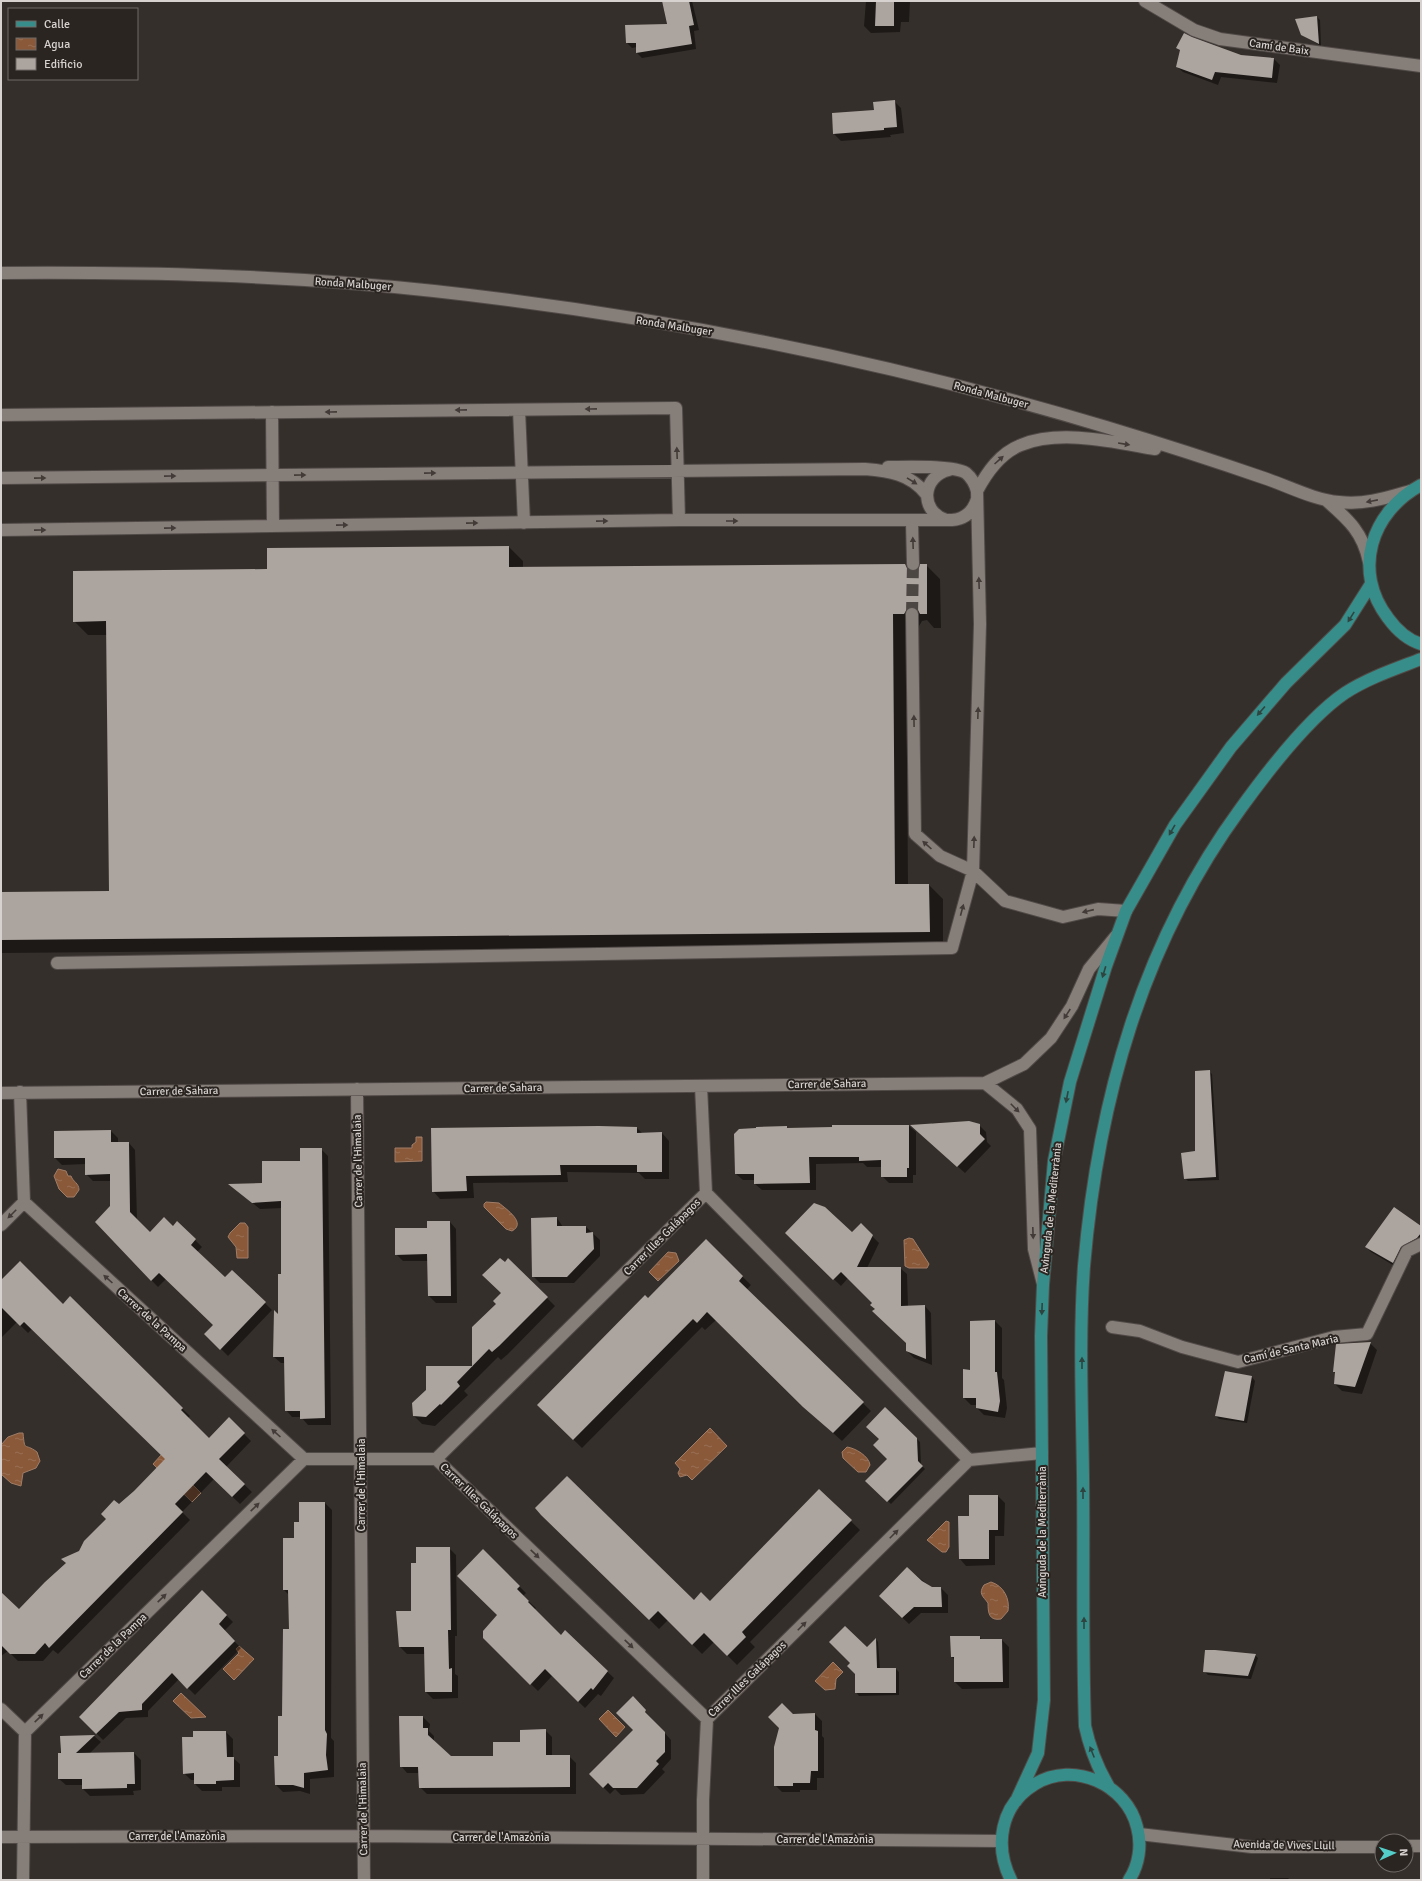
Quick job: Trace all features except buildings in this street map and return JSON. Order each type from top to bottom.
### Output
[{"type":"main road","points":[[1421,485],[1397,501],[1386,513],[1378,527],[1372,544],[1369,564],[1371,584],[1380,608],[1396,628],[1421,644]]},
{"type":"main road","name":"Avinguda de la Mediterrània","points":[[1016,1801],[1038,1753],[1044,1700],[1041,1336],[1043,1285],[1054,1161],[1070,1082],[1106,966],[1126,911],[1175,825],[1231,746],[1286,683],[1345,625],[1371,584]]},
{"type":"main road","points":[[1109,1786],[1098,1769],[1089,1747],[1085,1726],[1082,1341],[1084,1268],[1092,1189],[1103,1127],[1126,1036],[1160,949],[1187,893],[1219,838],[1256,788],[1320,714],[1344,694],[1421,659]]},
{"type":"main road","points":[[1011,1880],[1002,1855],[1001,1841],[1005,1820],[1016,1801],[1035,1784],[1060,1775],[1086,1776],[1109,1786],[1121,1796],[1129,1807],[1136,1820],[1139,1834],[1137,1862],[1129,1880]]},
{"type":"street","name":"Camí de Baix","points":[[1146,1],[1194,30],[1220,39],[1421,66]]},
{"type":"street","name":"Ronda Malbuger","points":[[1,273],[78,272],[229,275],[430,290],[504,299],[645,320],[738,336],[918,376],[1104,426],[1263,477],[1327,501],[1369,503],[1410,491]]},
{"type":"street","points":[[1,415],[676,408],[679,520]]},
{"type":"street","points":[[519,410],[524,522]]},
{"type":"street","points":[[272,412],[273,526]]},
{"type":"street","points":[[1,530],[679,520],[912,522],[952,520],[959,519],[971,512],[988,471],[1007,453],[1020,445],[1036,441],[1057,438],[1093,439],[1205,459]]},
{"type":"street","points":[[1,478],[865,469],[909,467],[950,469],[965,473],[971,478],[977,495],[980,624],[973,871],[952,948],[57,962]]},
{"type":"street","points":[[865,469],[901,474],[920,486],[926,494],[933,513],[945,520],[952,520]]},
{"type":"street","points":[[926,494],[931,480],[936,475],[950,469]]},
{"type":"street","name":"Ronda Malbuger","points":[[1327,501],[1352,523],[1364,544],[1369,564]]},
{"type":"street","points":[[912,522],[913,564]]},
{"type":"street","points":[[912,614],[915,834],[940,856],[973,871],[1004,900],[1063,917],[1098,909],[1126,911]]},
{"type":"street","name":"Carrer de Sahara","points":[[1,1093],[985,1083],[1024,1064],[1051,1038],[1072,1006],[1089,969],[1118,934]]},
{"type":"street","points":[[985,1083],[1018,1109],[1030,1129],[1034,1249],[1043,1285]]},
{"type":"street","points":[[701,1086],[706,1193]]},
{"type":"street","name":"Carrer de l'Himalaia","points":[[357,1089],[364,1880]]},
{"type":"street","points":[[1,1226],[24,1202],[20,1092]]},
{"type":"street","name":"Carrer Illes Galápagos","points":[[360,1459],[436,1459],[707,1719],[969,1460],[706,1193],[436,1459]]},
{"type":"street","name":"Carrer de la Pampa","points":[[24,1202],[304,1459],[25,1732]]},
{"type":"street","name":"Camí de Santa Maria","points":[[1112,1327],[1140,1332],[1182,1347],[1238,1362],[1334,1337],[1367,1334],[1407,1251],[1421,1244]]},
{"type":"street","points":[[969,1460],[1042,1452]]},
{"type":"street","points":[[304,1459],[360,1459]]},
{"type":"street","points":[[1,1709],[25,1732],[23,1880]]},
{"type":"street","points":[[703,1880],[703,1800],[707,1719]]},
{"type":"street","name":"Avenida de Vives Llull","points":[[1139,1834],[1252,1847],[1374,1846]]},
{"type":"street","name":"Carrer de l'Amazònia","points":[[1,1838],[364,1836],[1001,1841]]},
{"type":"water","points":[[416,1137],[422,1137],[422,1161],[395,1162],[395,1148],[412,1148],[412,1145],[416,1142]]},
{"type":"water","points":[[58,1169],[66,1171],[68,1176],[71,1176],[78,1186],[79,1190],[74,1197],[67,1197],[59,1189],[54,1176]]},
{"type":"water","points":[[486,1202],[499,1203],[506,1209],[514,1216],[517,1224],[516,1228],[512,1231],[506,1229],[484,1207]]},
{"type":"water","points":[[240,1223],[245,1223],[248,1227],[248,1258],[237,1258],[236,1247],[228,1237]]},
{"type":"water","points":[[909,1238],[913,1239],[929,1264],[927,1268],[909,1268],[905,1266],[904,1240]]},
{"type":"water","points":[[668,1252],[676,1253],[679,1261],[658,1281],[649,1272]]},
{"type":"water","points":[[710,1428],[727,1446],[692,1480],[687,1475],[680,1477],[678,1473],[680,1469],[675,1463]]},
{"type":"water","points":[[23,1433],[25,1445],[37,1452],[40,1461],[36,1468],[23,1473],[21,1486],[11,1483],[1,1474],[1,1445],[8,1437]]},
{"type":"water","points":[[847,1447],[858,1451],[867,1459],[870,1465],[866,1472],[858,1472],[843,1458],[842,1452]]},
{"type":"water","points":[[162,1454],[201,1493],[192,1502],[153,1464]]},
{"type":"water","points":[[946,1521],[949,1522],[949,1547],[946,1552],[942,1552],[927,1540]]},
{"type":"water","points":[[991,1582],[1003,1590],[1007,1598],[1008,1611],[1001,1619],[994,1619],[990,1616],[988,1603],[981,1593],[984,1585]]},
{"type":"water","points":[[239,1646],[254,1659],[234,1680],[223,1669],[239,1653],[236,1649]]},
{"type":"water","points":[[833,1662],[843,1672],[836,1679],[835,1689],[825,1690],[815,1681]]},
{"type":"water","points":[[181,1693],[206,1717],[191,1718],[173,1701]]},
{"type":"water","points":[[608,1710],[625,1727],[616,1737],[599,1719]]},
{"type":"tunnel","points":[[912,614],[913,564]]}]
